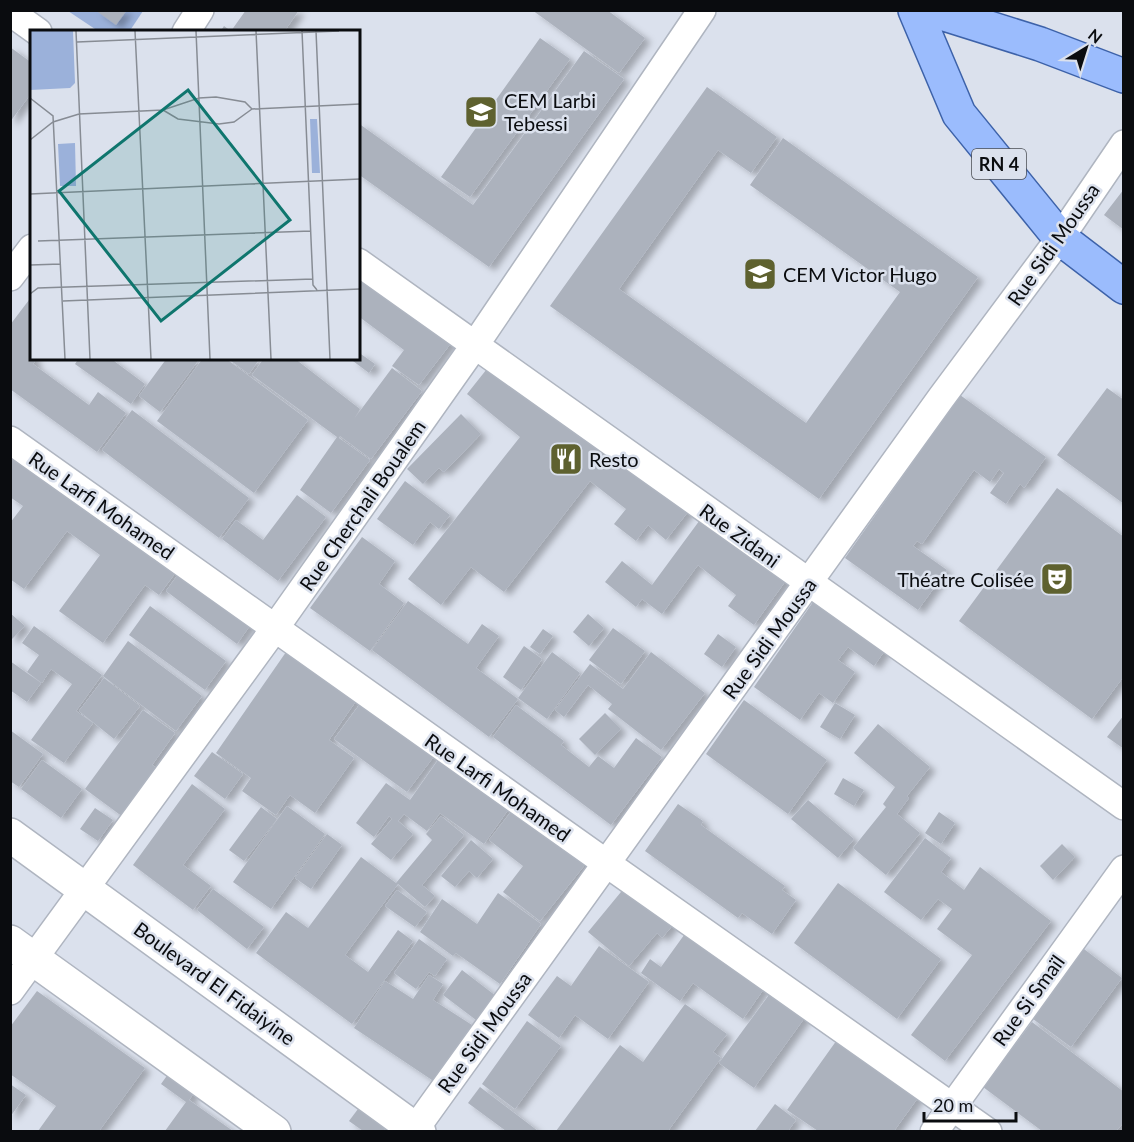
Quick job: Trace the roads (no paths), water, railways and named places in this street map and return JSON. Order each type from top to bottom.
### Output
[{"type":"main road","name":"RN 4","points":[[915,10],[959,114],[1060,238],[1124,287]]},
{"type":"main road","points":[[932,10],[1040,44],[1124,76]]},
{"type":"street","points":[[187,30],[200,10]]},
{"type":"street","name":"Rue Cherchali Boualem","points":[[10,991],[22,950],[85,889],[274,628],[475,345],[702,10]]},
{"type":"street","points":[[10,12],[35,30]]},
{"type":"street","name":"Rue Sidi Moussa","points":[[416,1130],[941,398],[1060,238],[1124,144]]},
{"type":"street","points":[[10,277],[30,251]]},
{"type":"street","name":"Rue Zidani","points":[[360,263],[1124,806]]},
{"type":"street","name":"Rue Larfi Mohamed","points":[[10,440],[988,1131]]},
{"type":"street","name":"Boulevard El Fidaiyine","points":[[10,835],[416,1130]]},
{"type":"street","name":"Rue Si Smaïl","points":[[934,1131],[1124,869]]},
{"type":"street","points":[[22,950],[274,1131]]},
{"type":"place","name":"CEM Larbi Tebessi","points":[[481,112]]},
{"type":"place","name":"CEM Victor Hugo","points":[[760,274]]},
{"type":"place","name":"Resto","points":[[566,459]]},
{"type":"place","name":"Théatre Colisée","points":[[1057,579]]}]
